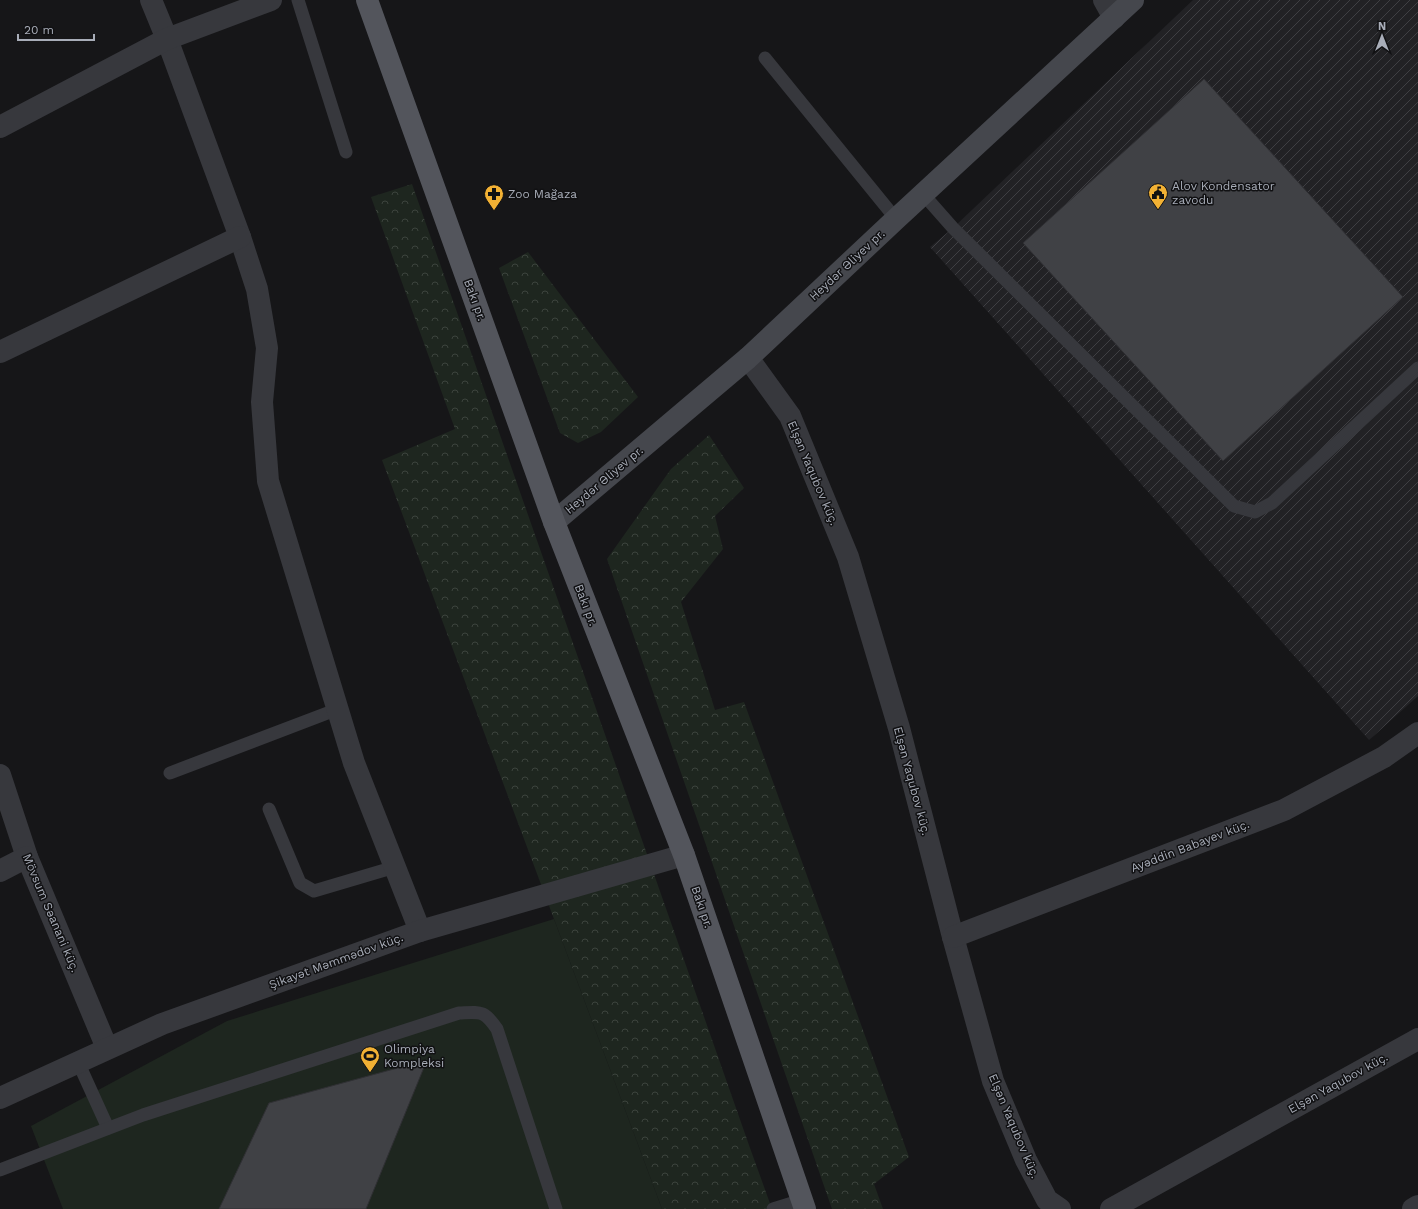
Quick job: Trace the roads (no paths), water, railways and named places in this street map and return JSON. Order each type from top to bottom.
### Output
[{"type":"main road","name":"Bakı pr.","points":[[367,0],[554,522],[684,855],[804,1205]]},
{"type":"main road","name":"Heydər Əliyev pr.","points":[[554,522],[748,358],[923,194],[1109,9],[1133,0]]},
{"type":"street","points":[[151,0],[167,39],[240,238],[257,289],[267,348],[262,402],[268,481],[354,763],[420,931]]},
{"type":"street","points":[[0,127],[167,39],[271,0]]},
{"type":"street","points":[[0,352],[240,238]]},
{"type":"street","name":"Elşən Yaqubov küç.","points":[[748,358],[790,416],[848,557],[899,728],[952,936],[993,1081],[1026,1160],[1047,1200],[1060,1209]]},
{"type":"street","name":"Ayəddin Babayev küç.","points":[[952,936],[1284,810],[1384,757],[1418,733]]},
{"type":"street","name":"Mövsum Səanani küç.","points":[[0,775],[27,857],[107,1048]]},
{"type":"street","name":"Şikayət Məmmədov küç.","points":[[0,1098],[162,1024],[420,931],[684,855]]},
{"type":"street","points":[[0,871],[27,857]]},
{"type":"street","name":"Elşən Yaqubov küç.","points":[[1112,1209],[1418,1039]]},
{"type":"street","points":[[1413,1209],[1418,1206]]},
{"type":"lane","points":[[298,0],[346,152]]},
{"type":"lane","points":[[765,58],[896,219]]},
{"type":"lane","points":[[923,194],[953,228],[1234,506],[1255,512],[1272,503],[1418,368]]},
{"type":"lane","points":[[170,773],[338,709]]},
{"type":"lane","points":[[269,809],[300,883],[314,891],[395,867]]},
{"type":"lane","points":[[0,1170],[143,1115],[459,1013],[478,1012],[488,1017],[497,1029],[556,1209]]},
{"type":"lane","points":[[78,1062],[108,1128]]},
{"type":"lane","points":[[773,1209],[804,1205]]},
{"type":"place","name":"Alov Kondensator zavodu","points":[[1158,210]]},
{"type":"place","name":"Zoo Mağaza","points":[[494,211]]},
{"type":"place","name":"Olimpiya Kompleksi","points":[[370,1073]]}]
